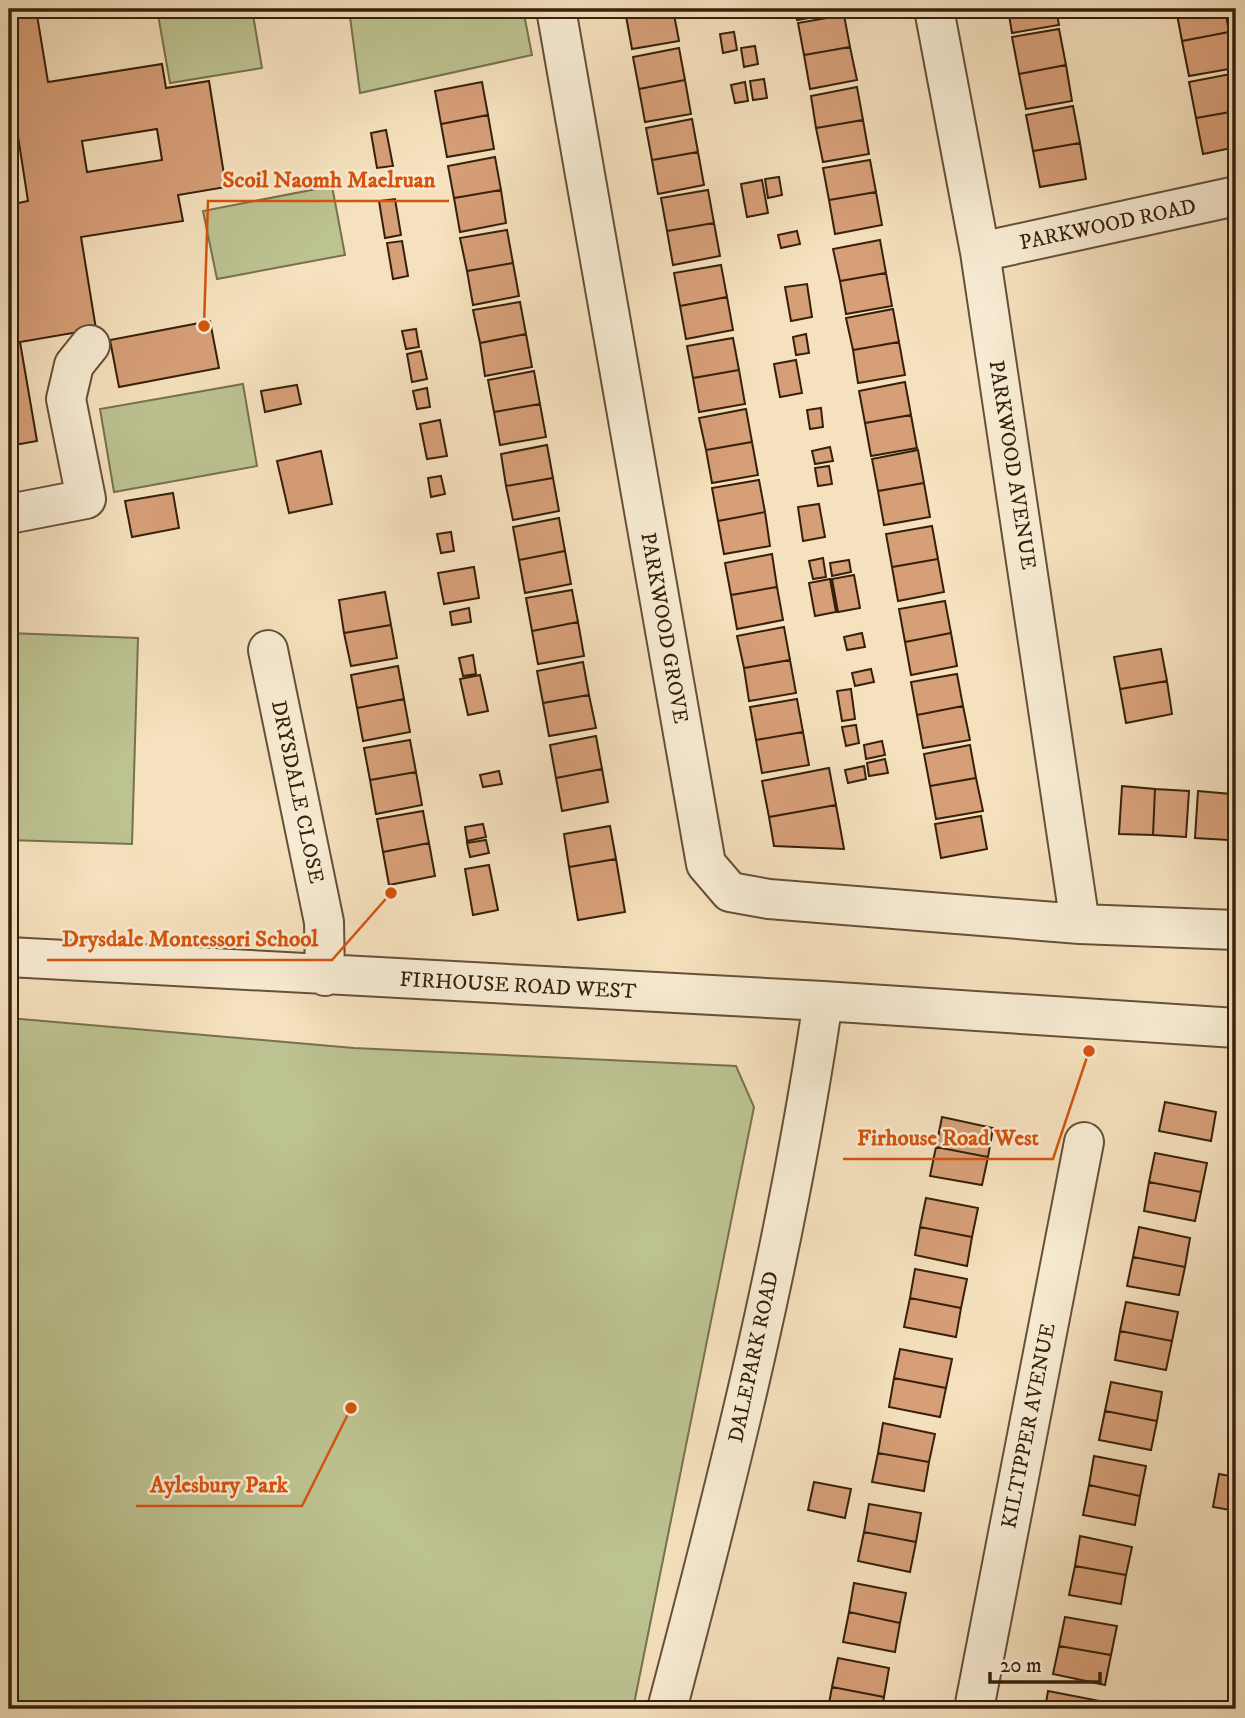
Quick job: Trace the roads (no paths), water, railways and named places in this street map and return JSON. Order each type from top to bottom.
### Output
[{"type":"street","name":"PARKWOOD GROVE","points":[[556,9],[706,864],[730,892],[769,899],[1080,924],[1236,930]]},
{"type":"street","name":"PARKWOOD AVENUE","points":[[933,9],[980,253],[1080,924]]},
{"type":"street","name":"PARKWOOD ROAD","points":[[980,253],[1236,196]]},
{"type":"street","points":[[9,514],[86,499],[66,399],[74,365],[90,345]]},
{"type":"street","name":"DRYSDALE CLOSE","points":[[268,650],[324,922],[325,976]]},
{"type":"street","name":"FIRHOUSE ROAD WEST","points":[[9,957],[823,1001],[1236,1028]]},
{"type":"street","name":"DALEPARK ROAD","points":[[667,1709],[715,1531],[805,1125],[823,1001]]},
{"type":"street","name":"KILTIPPER AVENUE","points":[[974,1709],[1084,1142]]},
{"type":"place","name":"Scoil Naomh Maelruan","points":[[204,326]]},
{"type":"place","name":"Drysdale Montessori School","points":[[391,893]]},
{"type":"place","name":"Firhouse Road West","points":[[1089,1051]]},
{"type":"place","name":"Aylesbury Park","points":[[351,1408]]}]
